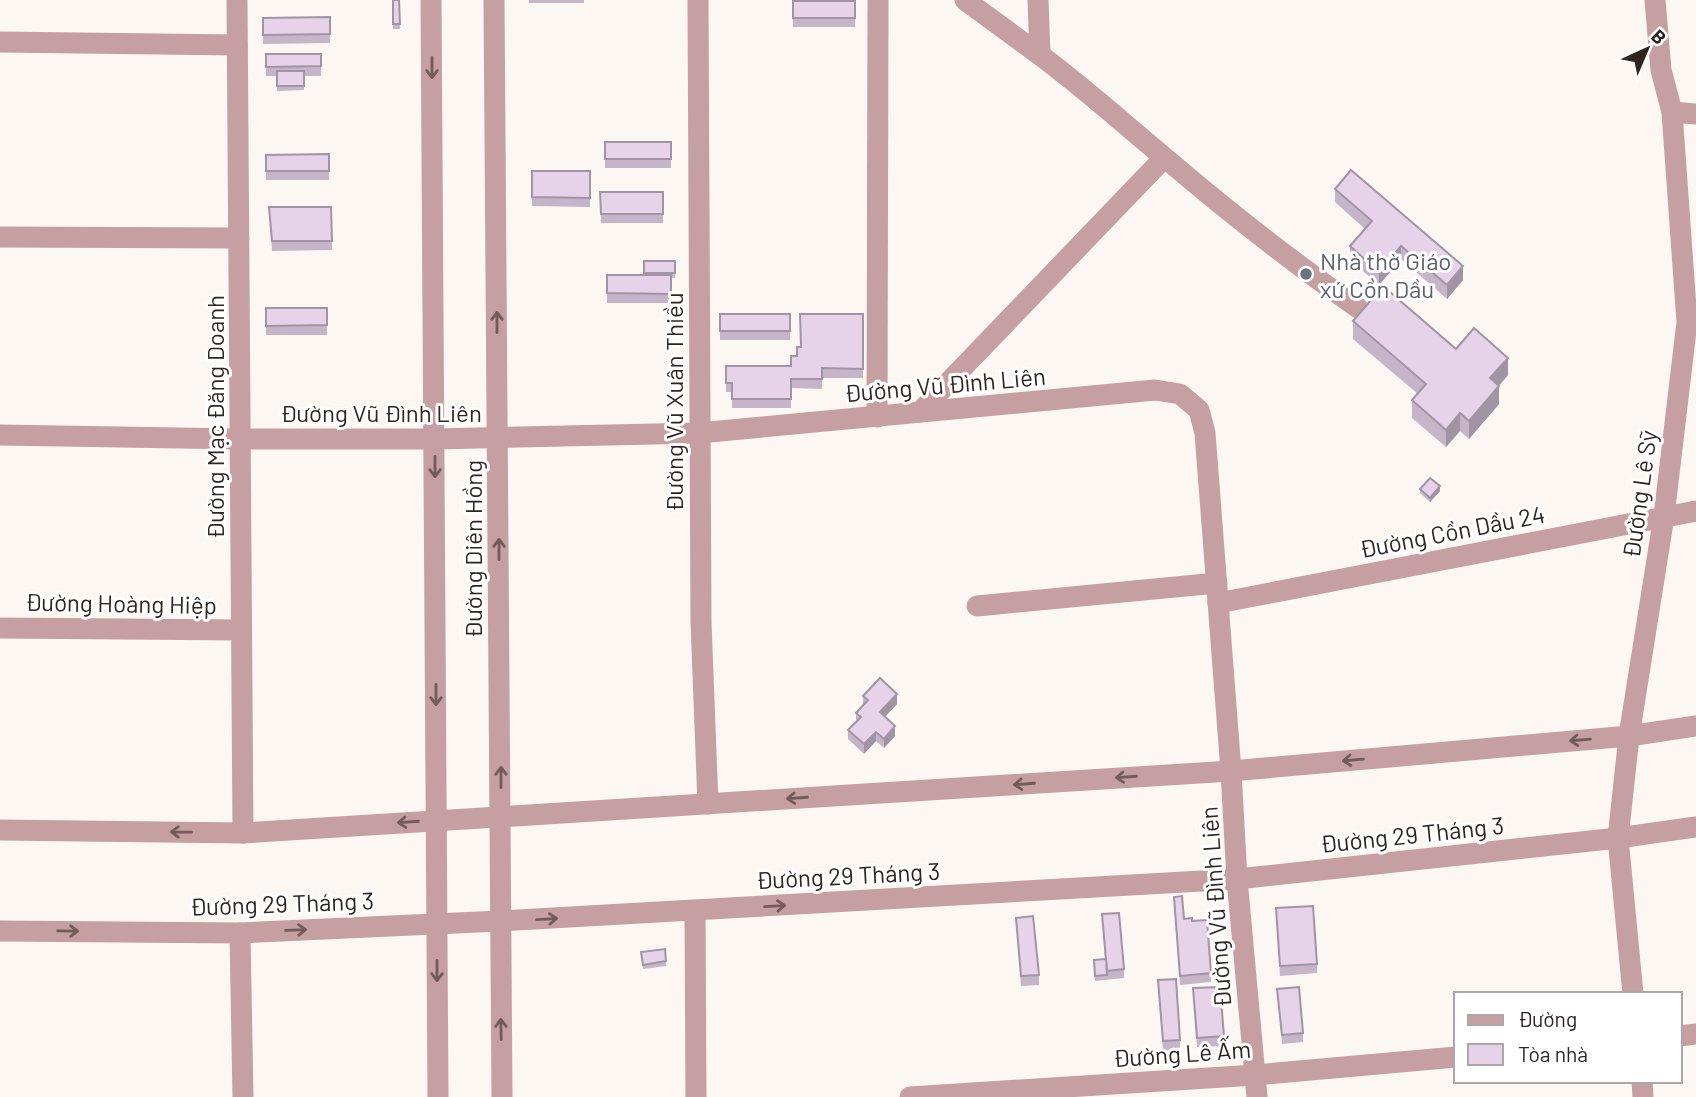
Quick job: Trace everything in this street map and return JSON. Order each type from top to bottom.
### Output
[{"type":"street","name":"Đường Mạc Đăng Doanh","points":[[237,0],[243,833]]},
{"type":"street","name":"Đường Diên Hồng","points":[[431,0],[438,1097]]},
{"type":"street","name":"Đường Diên Hồng","points":[[494,0],[502,1097]]},
{"type":"street","name":"Đường Vũ Xuân Thiều","points":[[698,0],[701,622],[708,804]]},
{"type":"street","points":[[877,416],[878,0]]},
{"type":"street","points":[[965,0],[1097,99],[1164,158],[1307,272],[1358,307]]},
{"type":"street","points":[[1038,0],[1041,55]]},
{"type":"street","name":"Đường Lê Sỹ","points":[[1633,992],[1618,838],[1629,736],[1664,516],[1691,321],[1672,111],[1661,70],[1655,0]]},
{"type":"street","points":[[0,42],[237,45]]},
{"type":"street","points":[[1672,111],[1696,114]]},
{"type":"street","points":[[920,412],[1164,158]]},
{"type":"street","points":[[0,237],[239,238]]},
{"type":"street","name":"Đường Vũ Đình Liên","points":[[0,436],[435,439],[699,433],[1155,390],[1180,394],[1199,410],[1205,433],[1237,879],[1257,1097]]},
{"type":"street","name":"Đường Cồn Dầu 24","points":[[977,606],[1217,593],[1696,511]]},
{"type":"street","name":"Đường Hoàng Hiệp","points":[[0,628],[242,630]]},
{"type":"street","points":[[0,830],[243,833],[1231,771],[1629,736],[1696,726]]},
{"type":"street","name":"Đường 29 Tháng 3","points":[[0,931],[240,933],[695,911],[1237,879],[1618,838],[1696,827]]},
{"type":"street","points":[[695,911],[696,1097]]},
{"type":"street","points":[[240,933],[243,1097]]},
{"type":"street","name":"Đường Lê Ấm","points":[[910,1097],[1255,1075],[1454,1057]]},
{"type":"building","points":[[393,0],[399,0],[400,24],[393,24]]},
{"type":"building","points":[[793,1],[855,1],[855,18],[793,18]]},
{"type":"building","points":[[330,17],[330,34],[263,35],[263,18]]},
{"type":"building","points":[[266,54],[321,54],[321,66],[266,67]]},
{"type":"building","points":[[277,71],[304,71],[304,86],[277,86]]},
{"type":"building","points":[[605,142],[671,142],[671,159],[605,159]]},
{"type":"building","points":[[329,154],[329,171],[266,171],[266,155]]},
{"type":"building","points":[[1351,170],[1463,266],[1447,285],[1401,246],[1379,272],[1350,246],[1372,221],[1335,189]]},
{"type":"building","points":[[532,171],[590,171],[590,198],[532,197]]},
{"type":"building","points":[[600,192],[663,192],[663,214],[601,214]]},
{"type":"building","points":[[269,207],[331,207],[332,241],[272,241]]},
{"type":"building","points":[[644,261],[675,261],[675,273],[644,273]]},
{"type":"building","points":[[607,275],[671,275],[671,294],[607,293]]},
{"type":"building","points":[[1383,286],[1456,349],[1474,328],[1508,358],[1490,378],[1499,386],[1469,421],[1460,413],[1446,430],[1412,400],[1426,384],[1353,321]]},
{"type":"building","points":[[266,308],[327,308],[327,325],[266,326]]},
{"type":"building","points":[[720,314],[790,314],[790,331],[720,331]]},
{"type":"building","points":[[800,314],[863,314],[863,369],[822,368],[822,379],[791,379],[791,399],[732,399],[732,383],[726,383],[726,366],[791,366],[791,356],[797,356],[797,347],[801,347]]},
{"type":"building","points":[[1430,478],[1440,486],[1430,498],[1420,489]]},
{"type":"building","points":[[880,678],[897,694],[880,712],[895,726],[884,739],[876,732],[864,744],[848,730],[861,717],[856,713],[868,700],[863,696]]},
{"type":"building","points":[[1182,896],[1184,919],[1207,920],[1211,973],[1180,976],[1174,897]]},
{"type":"building","points":[[1313,906],[1317,964],[1280,966],[1276,908]]},
{"type":"building","points":[[1119,913],[1124,969],[1107,971],[1102,914]]},
{"type":"building","points":[[1033,916],[1039,975],[1021,976],[1016,918]]},
{"type":"building","points":[[665,949],[666,961],[643,965],[641,952]]},
{"type":"building","points":[[1106,959],[1107,975],[1095,976],[1094,960]]},
{"type":"building","points":[[1176,979],[1180,1040],[1163,1041],[1158,980]]},
{"type":"building","points":[[1220,987],[1224,1036],[1197,1038],[1193,988]]},
{"type":"building","points":[[1299,987],[1303,1033],[1282,1035],[1277,989]]},
{"type":"place","name":"Nhà thờ Giáo xứ Cồn Dầu","points":[[1306,274]]}]
